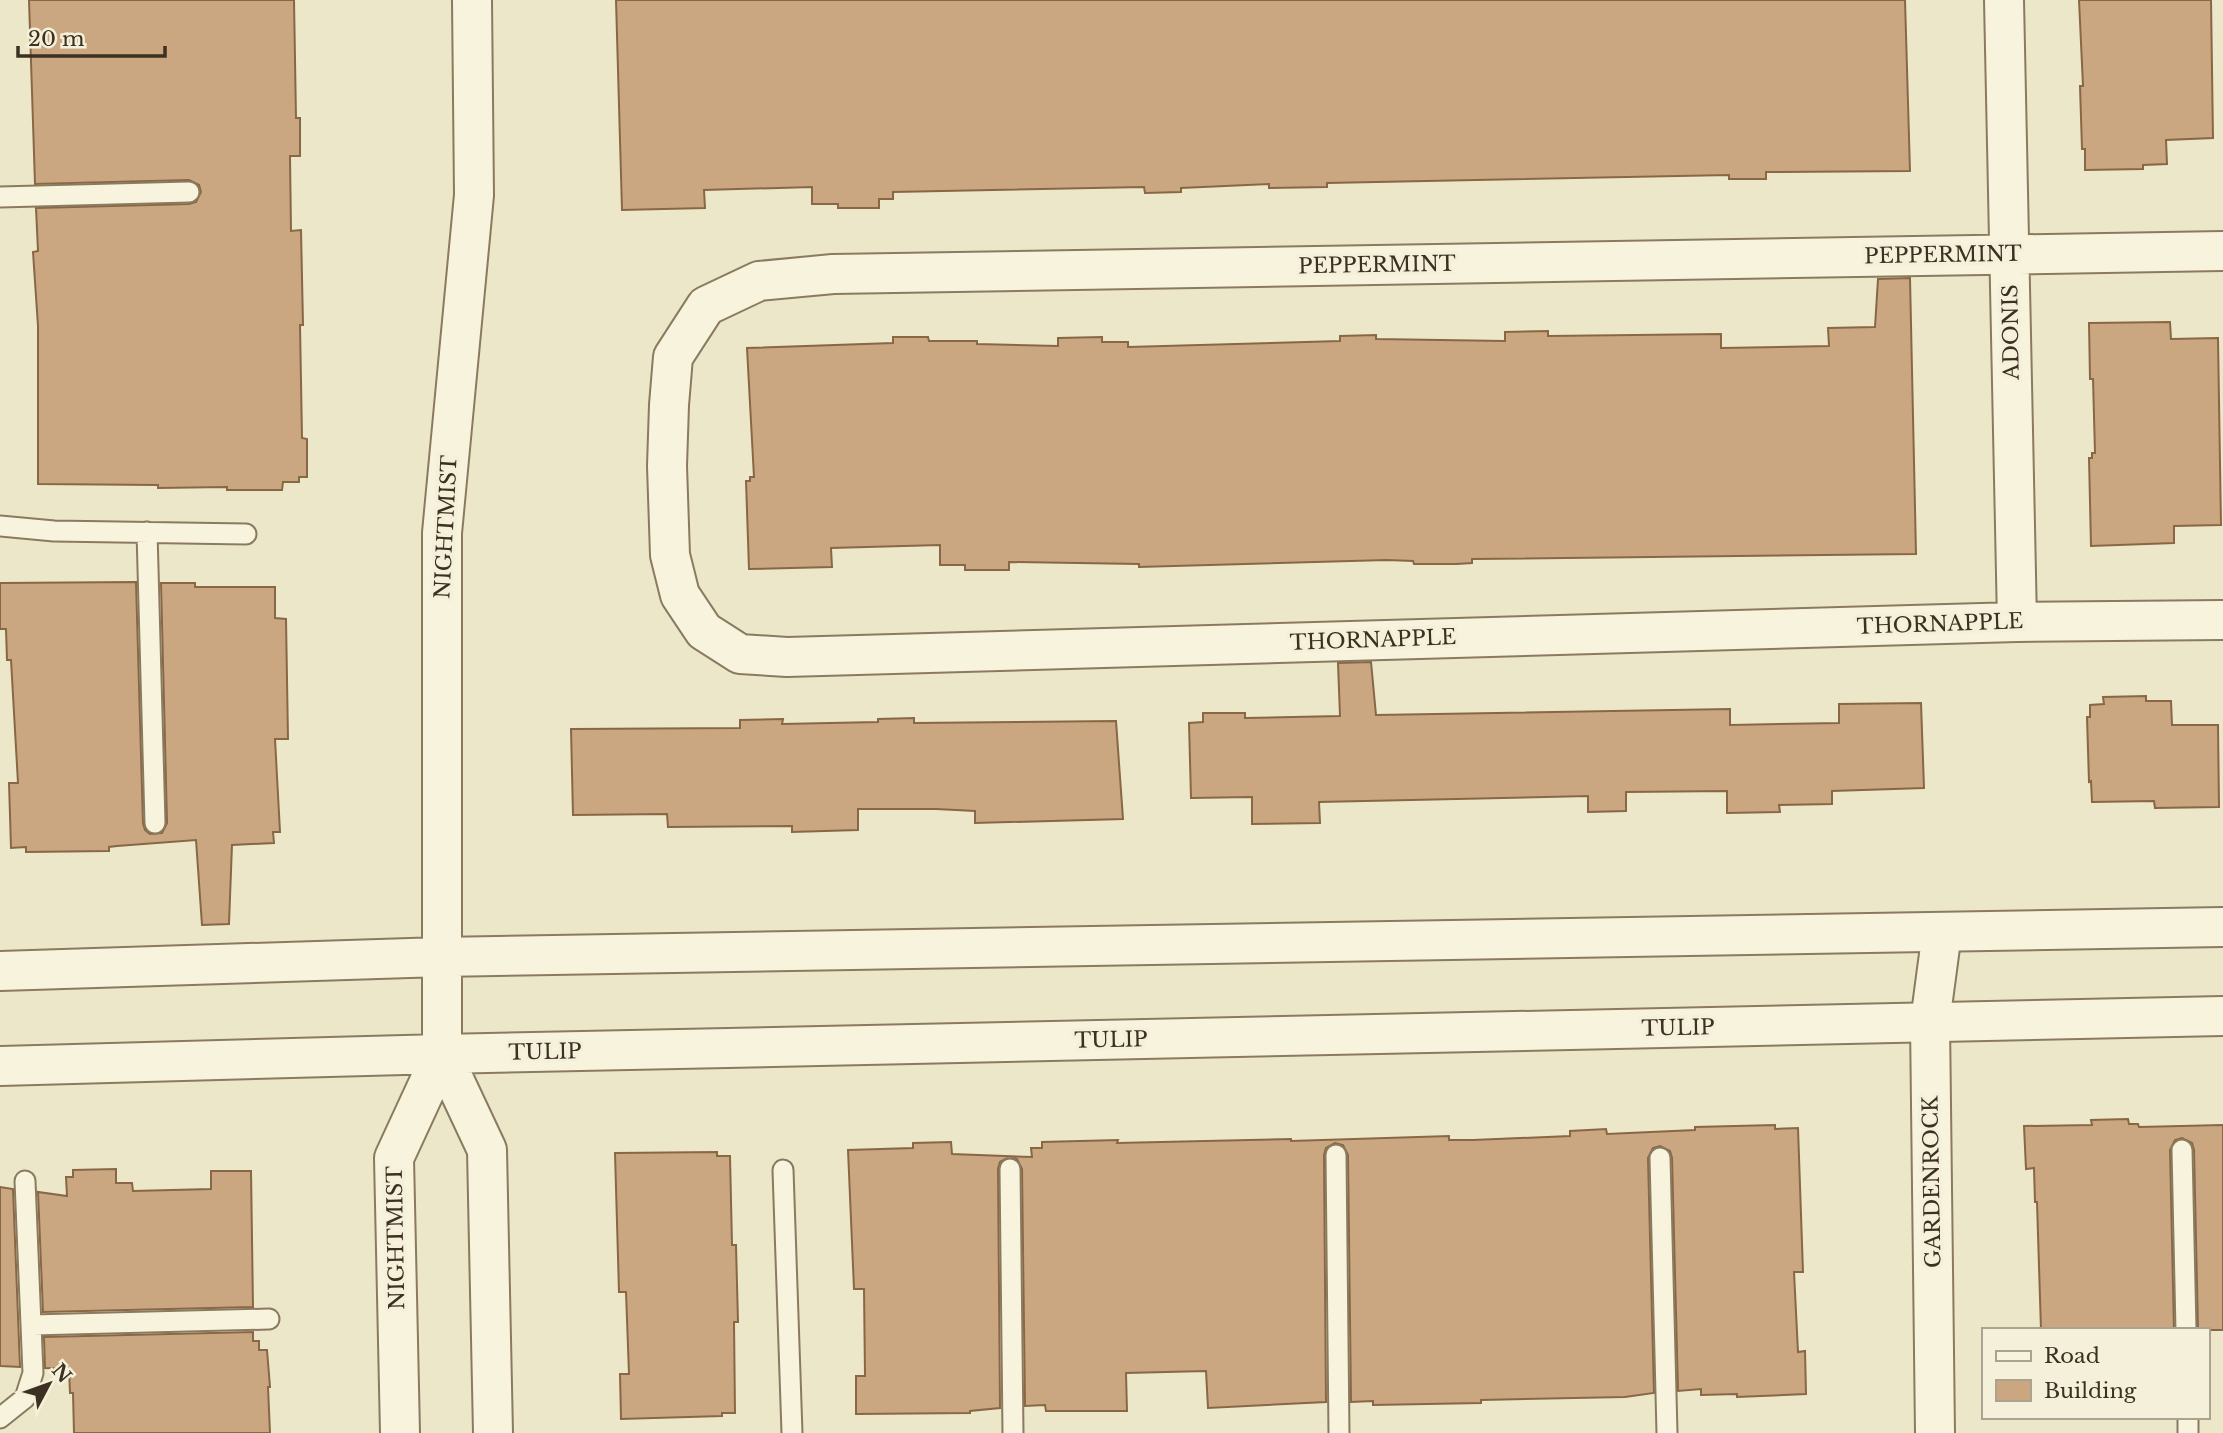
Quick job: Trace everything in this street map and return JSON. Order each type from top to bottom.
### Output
[{"type":"street","name":"NIGHTMIST","points":[[472,0],[474,195],[442,533],[442,1054],[486,1150],[493,1433]]},
{"type":"street","name":"ADONIS","points":[[2004,0],[2017,622]]},
{"type":"street","name":"PEPPERMINT","points":[[667,466],[673,357],[706,306],[759,281],[833,274],[2223,251]]},
{"type":"street","name":"THORNAPPLE","points":[[667,466],[670,555],[680,595],[704,631],[740,654],[787,657],[2017,622],[2223,620]]},
{"type":"street","points":[[0,971],[441,957],[2223,927]]},
{"type":"street","name":"GARDENROCK","points":[[1934,1433],[1930,1022],[1942,932]]},
{"type":"street","name":"TULIP","points":[[0,1066],[2223,1016]]},
{"type":"street","name":"NIGHTMIST","points":[[400,1433],[394,1157],[442,1054]]},
{"type":"lane","points":[[0,197],[189,192]]},
{"type":"lane","points":[[0,526],[54,531],[246,534]]},
{"type":"lane","points":[[147,532],[155,823]]},
{"type":"lane","points":[[2182,1150],[2186,1328]]},
{"type":"lane","points":[[1336,1155],[1339,1433]]},
{"type":"lane","points":[[1660,1158],[1667,1433]]},
{"type":"lane","points":[[1010,1169],[1013,1433]]},
{"type":"lane","points":[[783,1171],[792,1433]]},
{"type":"lane","points":[[0,1418],[25,1398],[33,1373],[25,1181]]},
{"type":"lane","points":[[32,1325],[269,1319]]},
{"type":"building","points":[[29,0],[294,0],[296,118],[300,118],[300,156],[290,156],[291,231],[301,230],[302,438],[307,439],[307,477],[299,477],[299,482],[283,482],[282,490],[38,484],[38,326],[33,252],[38,251],[36,208],[189,204],[196,202],[201,192],[199,185],[189,180],[35,184]]},
{"type":"building","points":[[616,0],[1905,0],[1910,171],[1766,172],[1766,179],[1729,179],[1729,175],[1327,183],[1327,187],[1269,188],[1269,184],[1181,188],[1181,192],[1145,193],[1144,187],[893,192],[893,199],[879,199],[879,208],[838,208],[838,204],[812,204],[812,187],[704,190],[705,208],[622,210]]},
{"type":"building","points":[[2079,0],[2211,0],[2213,138],[2166,140],[2167,164],[2143,165],[2143,169],[2085,170],[2085,149],[2082,149],[2080,86],[2083,86]]},
{"type":"building","points":[[1910,278],[1916,554],[1472,559],[1472,563],[1456,564],[1414,564],[1413,561],[1387,560],[1139,567],[1139,564],[1009,562],[1009,570],[965,570],[965,565],[940,565],[940,545],[831,548],[832,567],[749,569],[746,481],[754,477],[747,348],[893,343],[893,337],[928,337],[929,341],[977,341],[977,344],[1058,346],[1058,338],[1102,337],[1102,342],[1128,342],[1128,347],[1340,341],[1340,336],[1376,335],[1376,339],[1505,341],[1505,332],[1548,331],[1548,336],[1721,334],[1721,348],[1829,346],[1828,328],[1875,327],[1878,279]]},
{"type":"building","points":[[2170,322],[2171,339],[2218,338],[2221,525],[2174,526],[2174,543],[2091,546],[2089,458],[2095,453],[2089,323]]},
{"type":"building","points":[[136,582],[143,823],[150,834],[162,833],[167,823],[161,583],[195,583],[195,587],[275,587],[275,618],[286,619],[288,739],[275,739],[280,832],[273,832],[274,843],[232,845],[229,924],[202,925],[196,840],[109,847],[109,851],[26,852],[26,847],[11,848],[9,783],[18,783],[11,660],[7,660],[6,629],[0,629],[0,583]]},
{"type":"building","points":[[1371,662],[1376,715],[1730,709],[1730,725],[1839,723],[1839,704],[1921,703],[1924,788],[1832,791],[1832,804],[1779,805],[1780,812],[1727,813],[1727,791],[1626,792],[1626,811],[1588,812],[1588,796],[1319,802],[1320,823],[1252,824],[1252,797],[1191,798],[1189,723],[1203,722],[1203,713],[1245,713],[1245,718],[1340,716],[1338,663]]},
{"type":"building","points":[[2146,696],[2146,701],[2171,701],[2172,725],[2218,725],[2219,807],[2155,808],[2154,801],[2092,802],[2087,717],[2090,717],[2090,705],[2104,704],[2103,697]]},
{"type":"building","points":[[914,718],[914,723],[1116,721],[1123,819],[975,823],[975,811],[858,809],[858,830],[792,832],[792,826],[668,827],[667,814],[573,815],[571,729],[740,728],[740,720],[783,719],[782,724],[878,722],[878,719]]},
{"type":"building","points":[[2128,1119],[2129,1124],[2138,1124],[2139,1127],[2223,1125],[2223,1330],[2198,1328],[2194,1150],[2192,1143],[2182,1138],[2175,1140],[2170,1150],[2174,1328],[2041,1328],[2037,1202],[2034,1168],[2026,1169],[2024,1126],[2092,1125],[2091,1120]]},
{"type":"building","points":[[1775,1125],[1775,1129],[1798,1128],[1803,1272],[1794,1272],[1798,1352],[1805,1351],[1806,1394],[1737,1397],[1737,1394],[1701,1395],[1701,1389],[1678,1391],[1672,1158],[1670,1151],[1660,1146],[1653,1148],[1648,1158],[1654,1393],[1625,1397],[1481,1400],[1481,1403],[1373,1405],[1373,1401],[1351,1402],[1348,1155],[1343,1145],[1335,1143],[1326,1148],[1324,1155],[1326,1402],[1208,1408],[1206,1371],[1126,1373],[1127,1411],[1046,1411],[1045,1405],[1025,1406],[1022,1169],[1017,1159],[1009,1157],[1000,1162],[998,1169],[1000,1408],[970,1413],[856,1414],[856,1376],[865,1376],[864,1289],[854,1289],[848,1150],[913,1148],[913,1143],[951,1142],[952,1154],[1032,1157],[1031,1148],[1042,1148],[1042,1142],[1291,1141],[1449,1136],[1449,1140],[1473,1140],[1570,1136],[1570,1131],[1606,1129],[1607,1134],[1695,1130],[1695,1127]]},
{"type":"building","points":[[717,1152],[717,1156],[730,1156],[732,1245],[736,1245],[738,1322],[734,1322],[735,1413],[722,1413],[722,1416],[621,1419],[620,1374],[629,1374],[626,1292],[619,1292],[615,1153]]},
{"type":"building","points":[[116,1169],[116,1183],[132,1183],[133,1191],[211,1189],[211,1171],[251,1171],[253,1307],[43,1312],[38,1192],[67,1196],[66,1177],[73,1177],[73,1170]]},
{"type":"building","points":[[0,1187],[13,1189],[20,1367],[0,1366]]},
{"type":"building","points":[[253,1332],[253,1341],[259,1341],[259,1350],[267,1350],[270,1433],[74,1433],[73,1393],[70,1393],[69,1369],[45,1368],[44,1337]]}]
